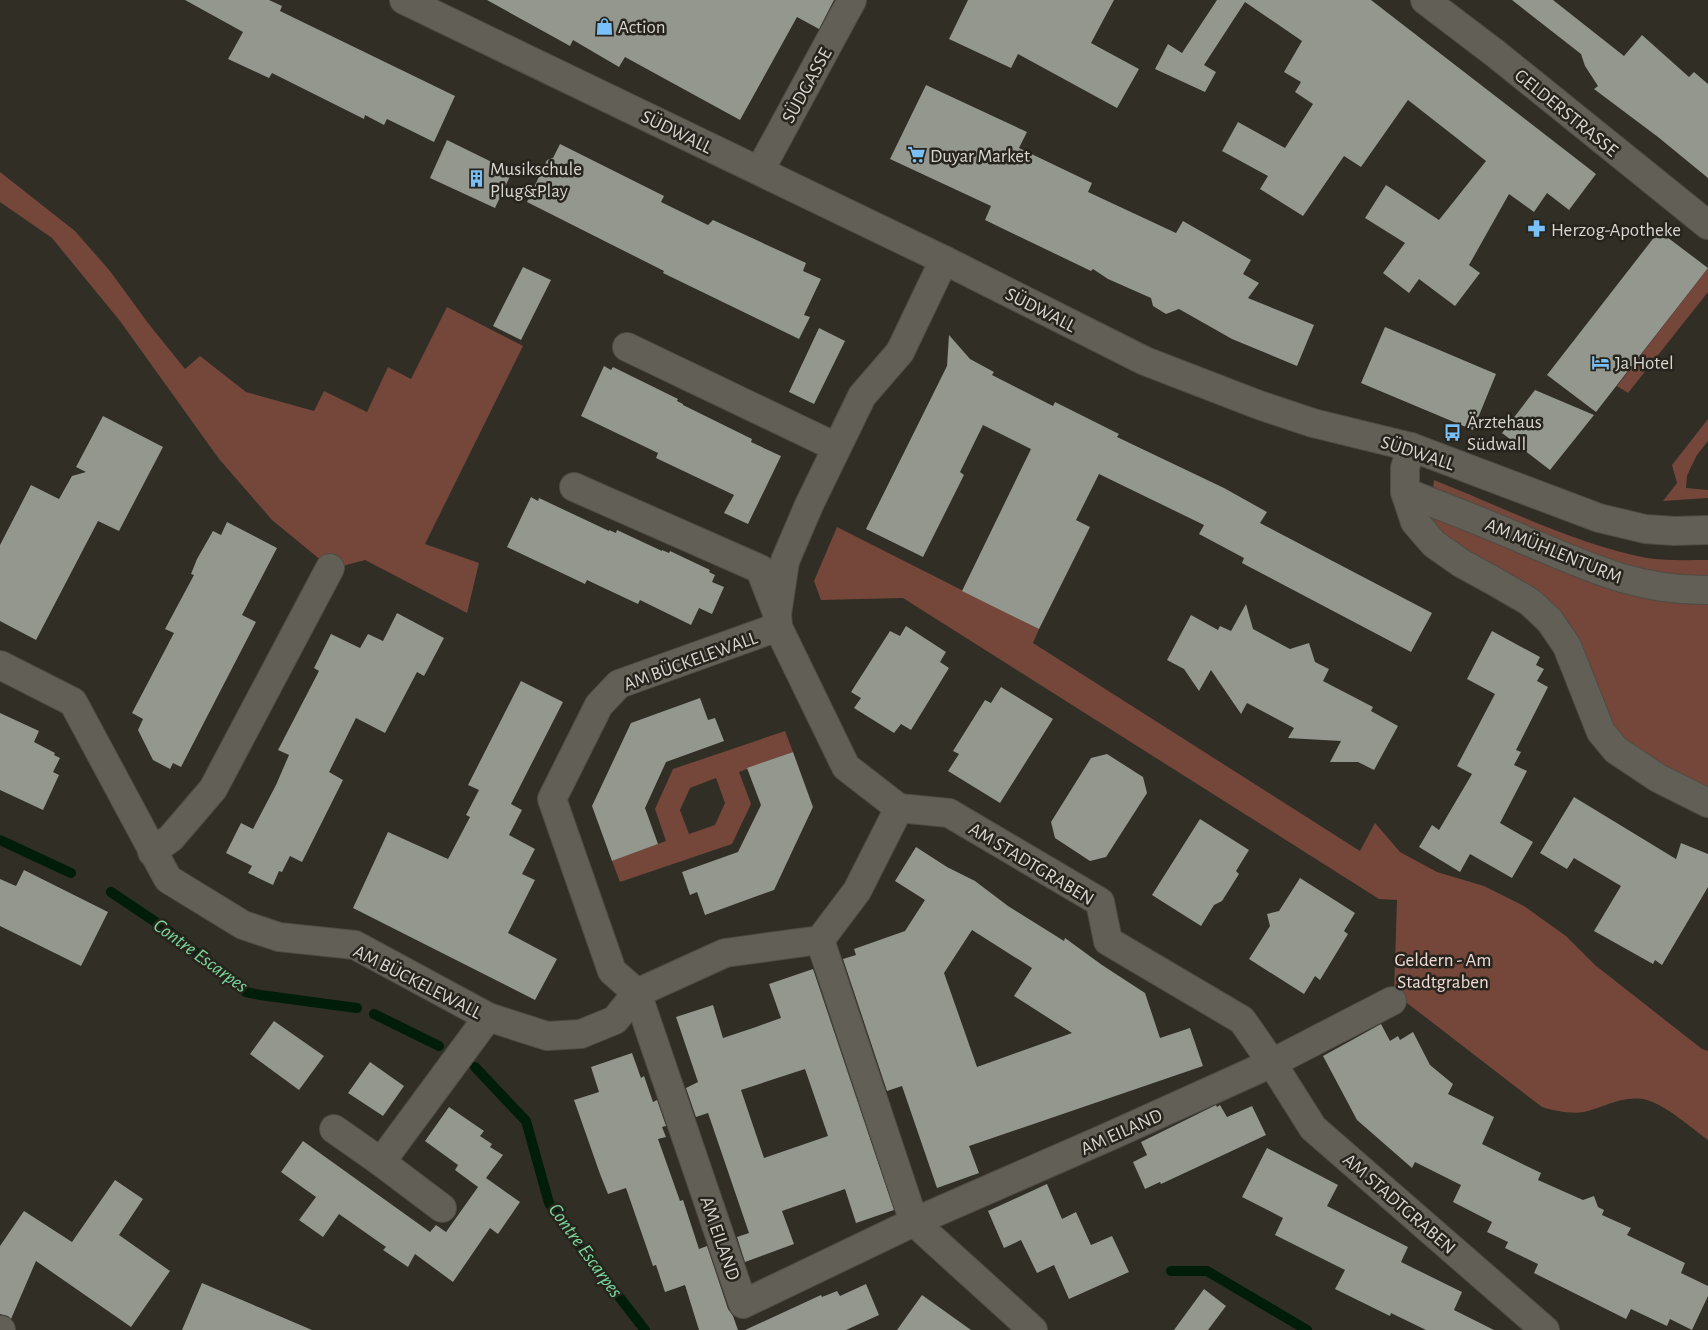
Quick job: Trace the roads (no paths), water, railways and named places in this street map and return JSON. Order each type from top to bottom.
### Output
[{"type":"street","name":"SÜDWALL","points":[[404,0],[760,170],[1145,361],[1259,405],[1313,422],[1411,448],[1598,518],[1645,529],[1674,531],[1708,530]]},
{"type":"street","name":"SÜDGASSE","points":[[760,170],[852,0]]},
{"type":"street","name":"GELDERSTRASSE","points":[[1425,0],[1496,54],[1708,225]]},
{"type":"street","name":"AM BÜCKELEWALL","points":[[778,621],[785,561],[836,447],[862,396],[900,352],[944,260]]},
{"type":"street","points":[[627,347],[836,447]]},
{"type":"street","points":[[1411,448],[1405,468],[1405,492],[1415,522],[1434,544],[1461,563],[1530,602],[1550,621],[1567,646],[1601,732],[1616,750],[1658,778],[1708,803]]},
{"type":"street","name":"AM BÜCKELEWALL","points":[[574,487],[760,569],[778,621],[846,768],[899,808]]},
{"type":"street","name":"AM MÜHLENTURM","points":[[1405,492],[1470,517],[1600,572],[1653,586],[1708,590]]},
{"type":"street","points":[[152,852],[171,838],[213,788],[330,568]]},
{"type":"street","name":"AM BÜCKELEWALL","points":[[637,993],[612,971],[552,799],[599,705],[619,684],[778,621]]},
{"type":"street","name":"AM BÜCKELEWALL","points":[[0,665],[73,702],[168,879],[243,925],[279,937],[355,945],[488,1017],[547,1036],[581,1034],[615,1020],[637,993],[725,953],[820,940]]},
{"type":"street","points":[[899,808],[857,891],[820,940],[914,1222],[1033,1330]]},
{"type":"street","name":"AM STADTGRABEN","points":[[899,808],[949,813],[1100,902],[1108,940],[1242,1020],[1313,1128],[1545,1330]]},
{"type":"street","name":"AM EILAND","points":[[637,993],[743,1304],[914,1222],[1272,1063]]},
{"type":"street","points":[[1272,1063],[1392,1002]]},
{"type":"street","points":[[381,1162],[488,1017]]},
{"type":"street","points":[[334,1129],[442,1208]]},
{"type":"waterway","name":"Contre Escarpes","points":[[0,840],[71,873]]},
{"type":"waterway","name":"Contre Escarpes","points":[[111,892],[166,929],[246,992],[357,1008]]},
{"type":"waterway","name":"Contre Escarpes","points":[[374,1014],[439,1046]]},
{"type":"waterway","name":"Contre Escarpes","points":[[475,1067],[526,1121],[549,1203],[575,1240],[645,1330]]},
{"type":"waterway","name":"Contre Escarpes","points":[[1171,1271],[1207,1271],[1307,1330]]},
{"type":"place","name":"Action","points":[[604,26]]},
{"type":"place","name":"Duyar Market","points":[[916,155]]},
{"type":"place","name":"Musikschule Plug&Play","points":[[476,179]]},
{"type":"place","name":"Herzog-Apotheke","points":[[1537,229]]},
{"type":"place","name":"Ja Hotel","points":[[1601,362]]},
{"type":"place","name":"Ärztehaus Südwall","points":[[1453,432]]},
{"type":"park label","name":"Geldern - Am Stadtgraben","points":[[1443,970]]}]
